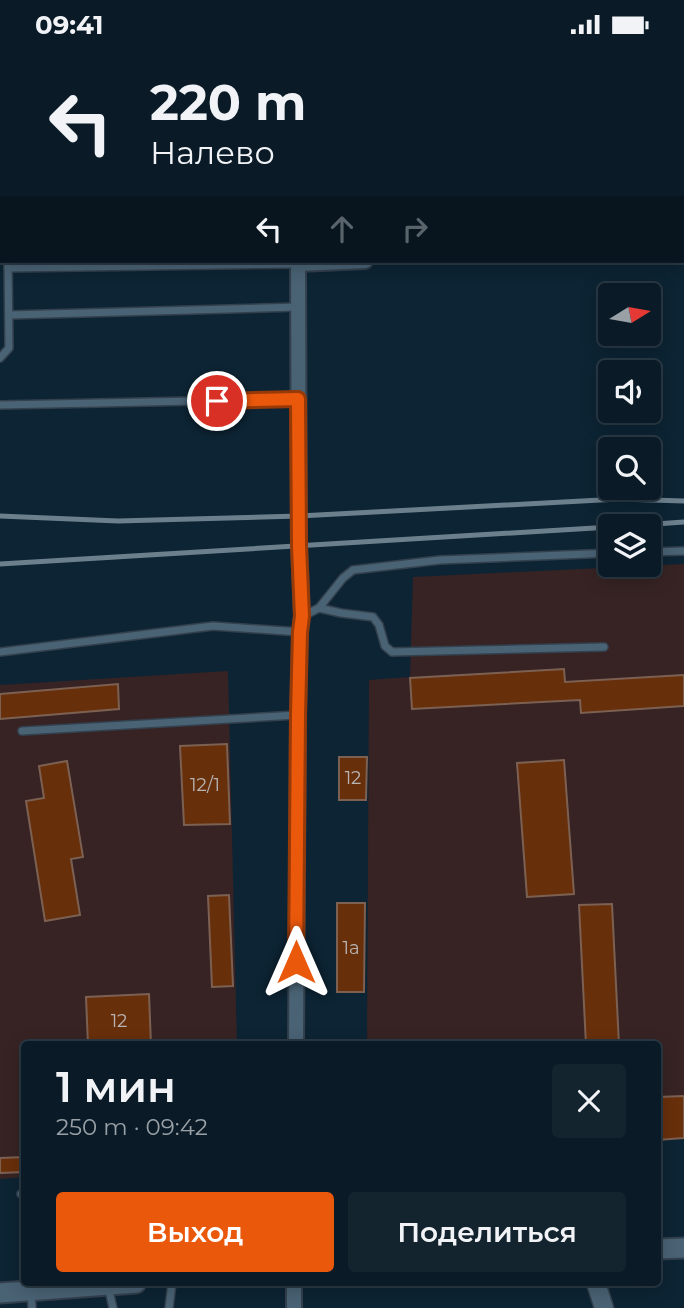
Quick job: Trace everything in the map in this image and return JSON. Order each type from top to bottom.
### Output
[{"type":"main road","points":[[661,1249],[684,1248]]},
{"type":"main road","points":[[0,1293],[31,1299],[92,1286]]},
{"type":"street","points":[[296,1041],[298,715],[302,616],[299,546],[298,263]]},
{"type":"street","points":[[294,1286],[294,1308]]},
{"type":"street","points":[[597,1286],[604,1308]]},
{"type":"lane","points":[[0,358],[9,348],[8,264],[153,263]]},
{"type":"lane","points":[[9,315],[299,307]]},
{"type":"lane","points":[[0,405],[298,399]]},
{"type":"lane","points":[[661,552],[684,551]]},
{"type":"lane","points":[[302,616],[320,608],[342,578],[354,570],[440,560],[598,554]]},
{"type":"lane","points":[[320,608],[373,617],[379,625],[385,646],[392,652],[604,647]]},
{"type":"lane","points":[[0,652],[213,627],[300,632]]},
{"type":"lane","points":[[22,731],[298,715]]},
{"type":"lane","points":[[102,1286],[113,1308]]},
{"type":"lane","points":[[169,1308],[172,1286]]},
{"type":"shaded area","points":[[684,564],[684,1138],[661,1140],[661,1041],[367,1041],[369,680],[410,677],[413,577],[598,568],[598,577],[661,577],[661,565]]},
{"type":"shaded area","points":[[228,671],[237,1041],[21,1041],[21,1177],[0,1179],[0,685]]},
{"type":"building","points":[[564,669],[565,682],[684,675],[684,706],[581,713],[580,700],[412,709],[410,678]]},
{"type":"building","points":[[118,684],[119,709],[0,719],[0,694]]},
{"type":"building","points":[[227,744],[230,824],[184,825],[180,746]]},
{"type":"building","points":[[339,757],[367,757],[366,800],[339,800]]},
{"type":"building","points":[[564,760],[574,894],[527,897],[517,763]]},
{"type":"building","points":[[67,761],[83,857],[71,859],[80,915],[45,921],[26,801],[44,798],[39,766]]},
{"type":"building","points":[[229,895],[233,986],[212,987],[208,896]]},
{"type":"building","points":[[337,903],[365,903],[364,992],[337,992]]},
{"type":"building","points":[[612,904],[619,1041],[586,1041],[579,905]]},
{"type":"building","points":[[149,994],[151,1041],[88,1041],[86,997]]},
{"type":"building","points":[[684,1096],[684,1138],[661,1140],[661,1097]]},
{"type":"building","points":[[21,1157],[21,1172],[0,1173],[0,1158]]},
{"type":"railway","points":[[0,516],[118,521],[299,516],[619,499],[684,501]]},
{"type":"railway","points":[[661,524],[684,522]]},
{"type":"railway","points":[[0,564],[598,528]]},
{"type":"route","points":[[217,401],[298,399],[302,616],[298,715],[296,962]]}]
